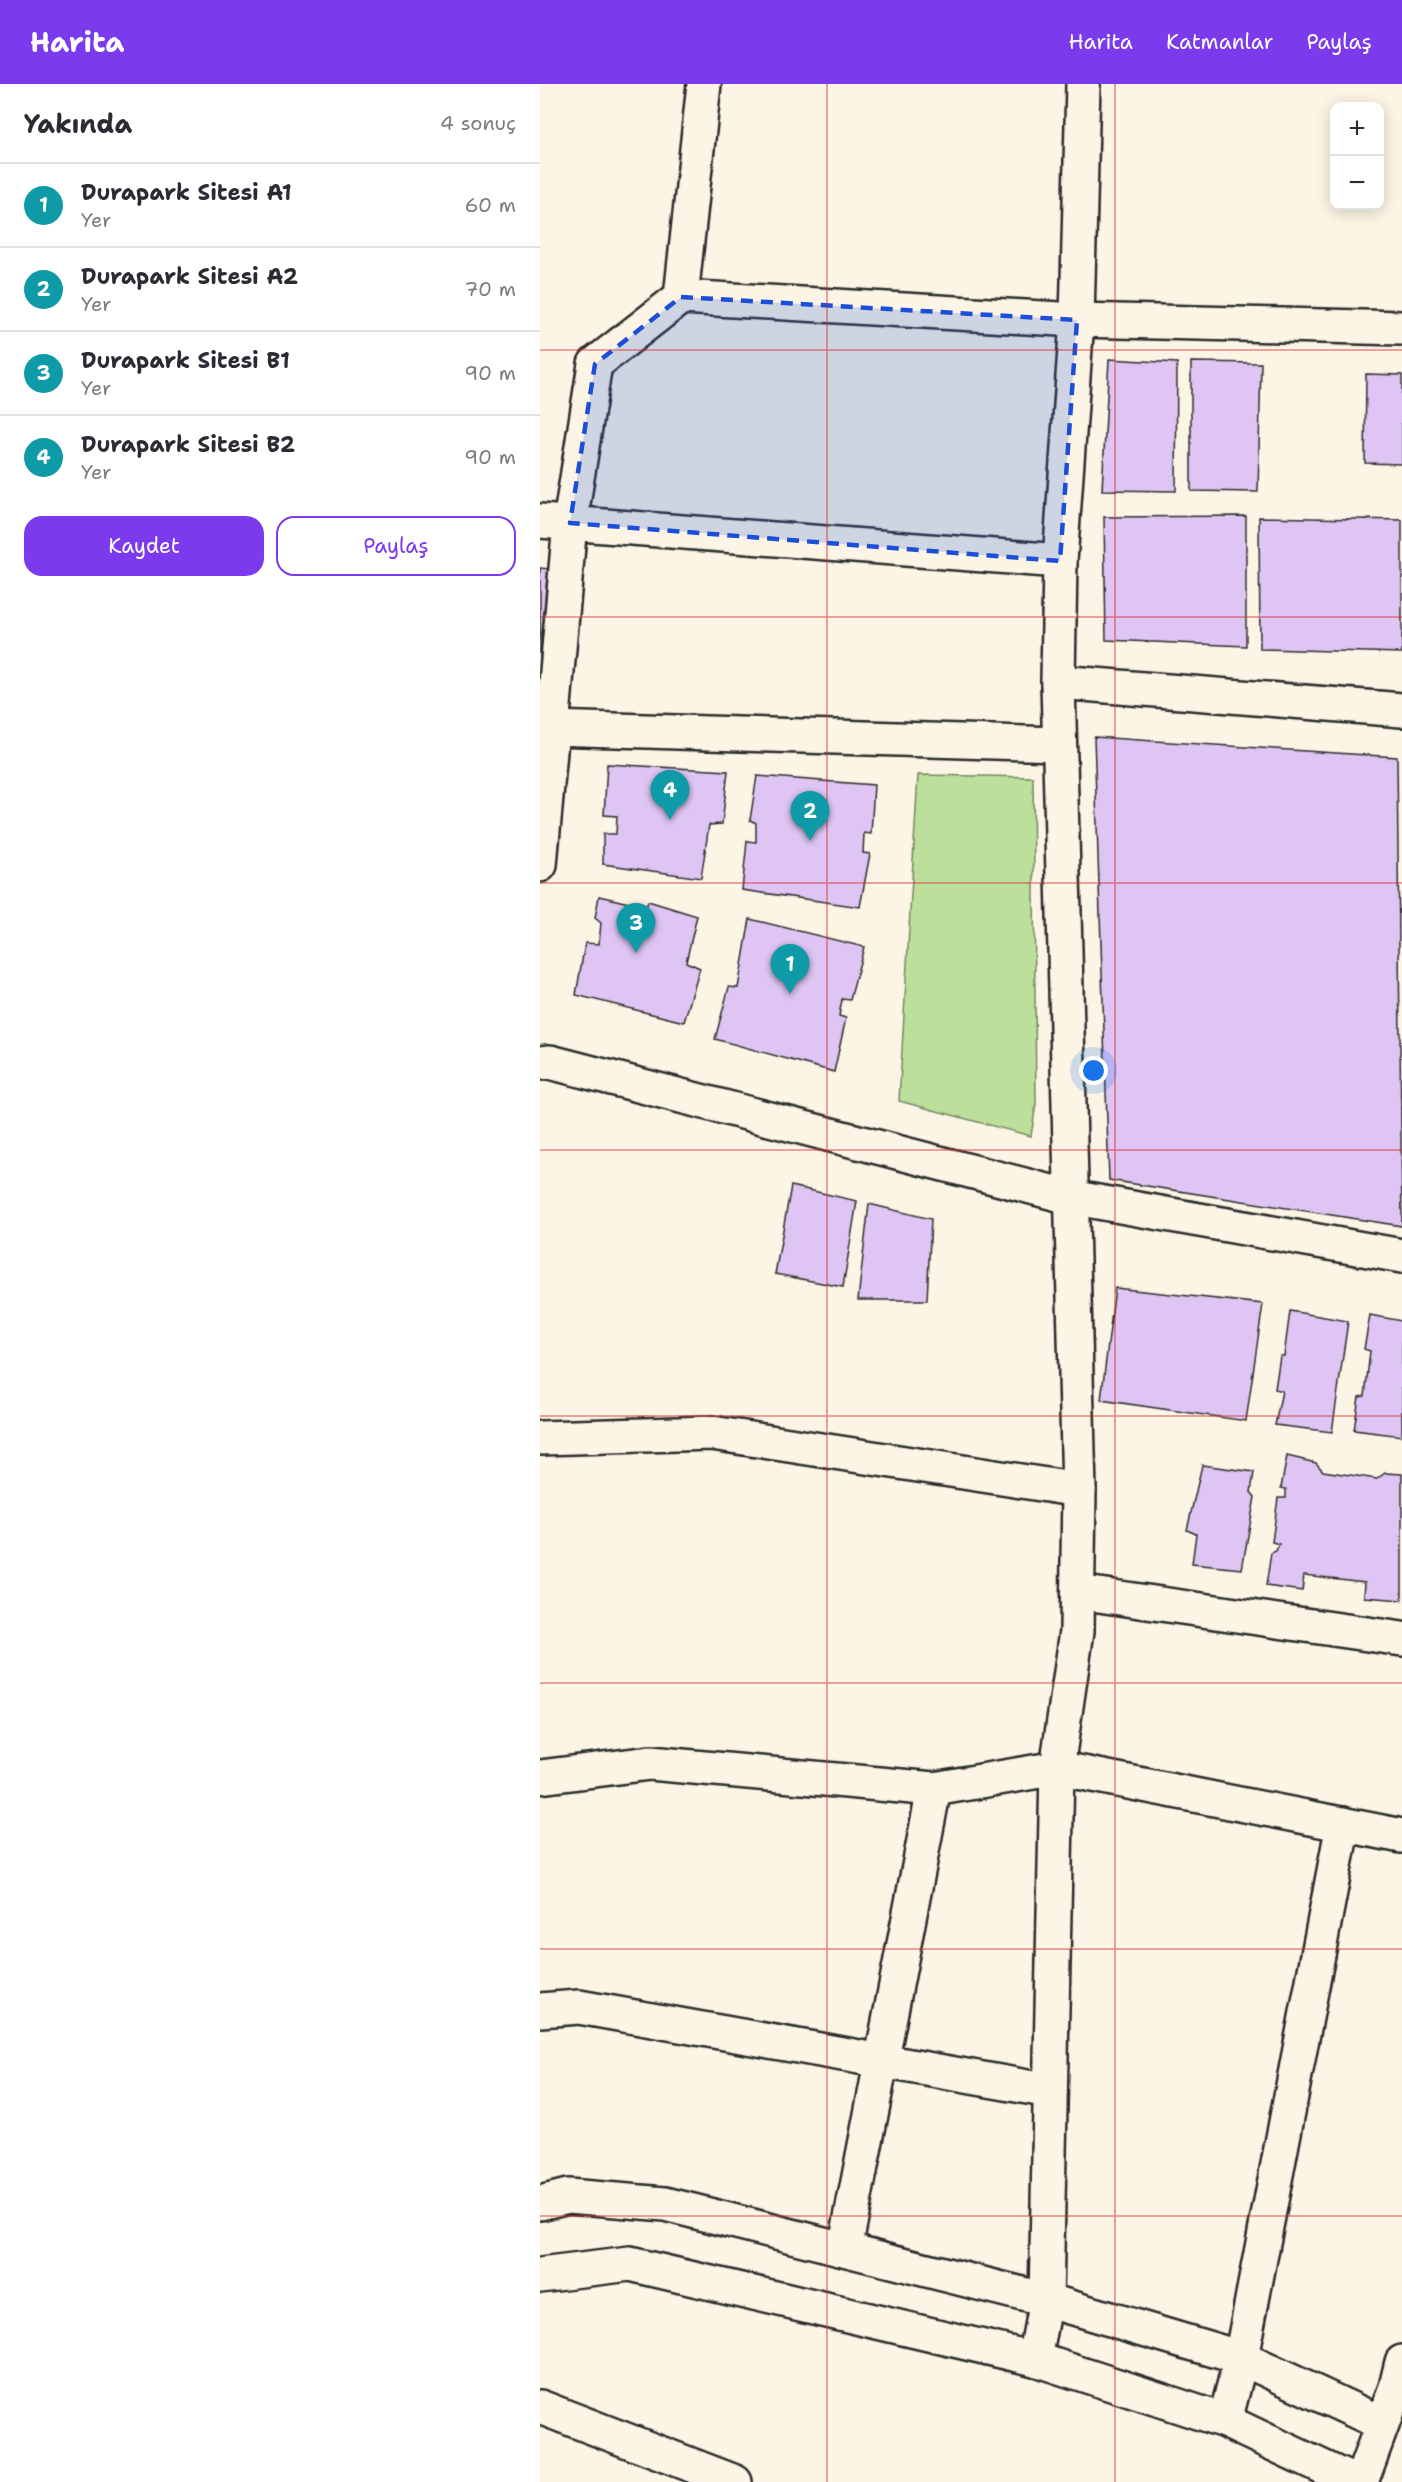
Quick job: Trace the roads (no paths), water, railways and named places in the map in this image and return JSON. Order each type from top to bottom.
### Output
[{"type":"street","points":[[681,297],[704,84]]},
{"type":"street","points":[[1035,2359],[1046,2300],[1057,1768],[1077,1631],[1078,1592],[1079,1490],[1058,682],[1060,561],[1077,320],[1083,84]]},
{"type":"street","points":[[540,865],[552,728],[555,522],[596,364],[681,297],[1077,320],[1402,328]]},
{"type":"street","points":[[555,522],[1060,561]]},
{"type":"street","points":[[1058,682],[1402,710]]},
{"type":"street","points":[[552,728],[1059,744]]},
{"type":"street","points":[[540,1063],[550,1062],[1070,1197],[1402,1256]]},
{"type":"street","points":[[540,1438],[712,1433],[1079,1490]]},
{"type":"street","points":[[1078,1592],[1402,1639]]},
{"type":"street","points":[[540,1777],[650,1764],[934,1789],[1057,1768],[1402,1836]]},
{"type":"street","points":[[845,2249],[934,1789]]},
{"type":"street","points":[[1225,2421],[1241,2358],[1343,1824]]},
{"type":"street","points":[[540,2010],[579,2007],[1050,2091]]},
{"type":"street","points":[[540,2203],[568,2196],[665,2204],[1046,2300],[1241,2358],[1381,2423]]},
{"type":"street","points":[[540,2275],[630,2264],[1035,2359],[1225,2421],[1354,2482]]},
{"type":"street","points":[[1361,2482],[1381,2423],[1400,2380]]},
{"type":"street","points":[[540,2407],[735,2482]]},
{"type":"place","name":"Durapark Sitesi B2","points":[[670,820]]},
{"type":"place","name":"Durapark Sitesi A2","points":[[810,841]]},
{"type":"place","name":"Durapark Sitesi B1","points":[[636,953]]},
{"type":"place","name":"Durapark Sitesi A1","points":[[790,994]]}]
